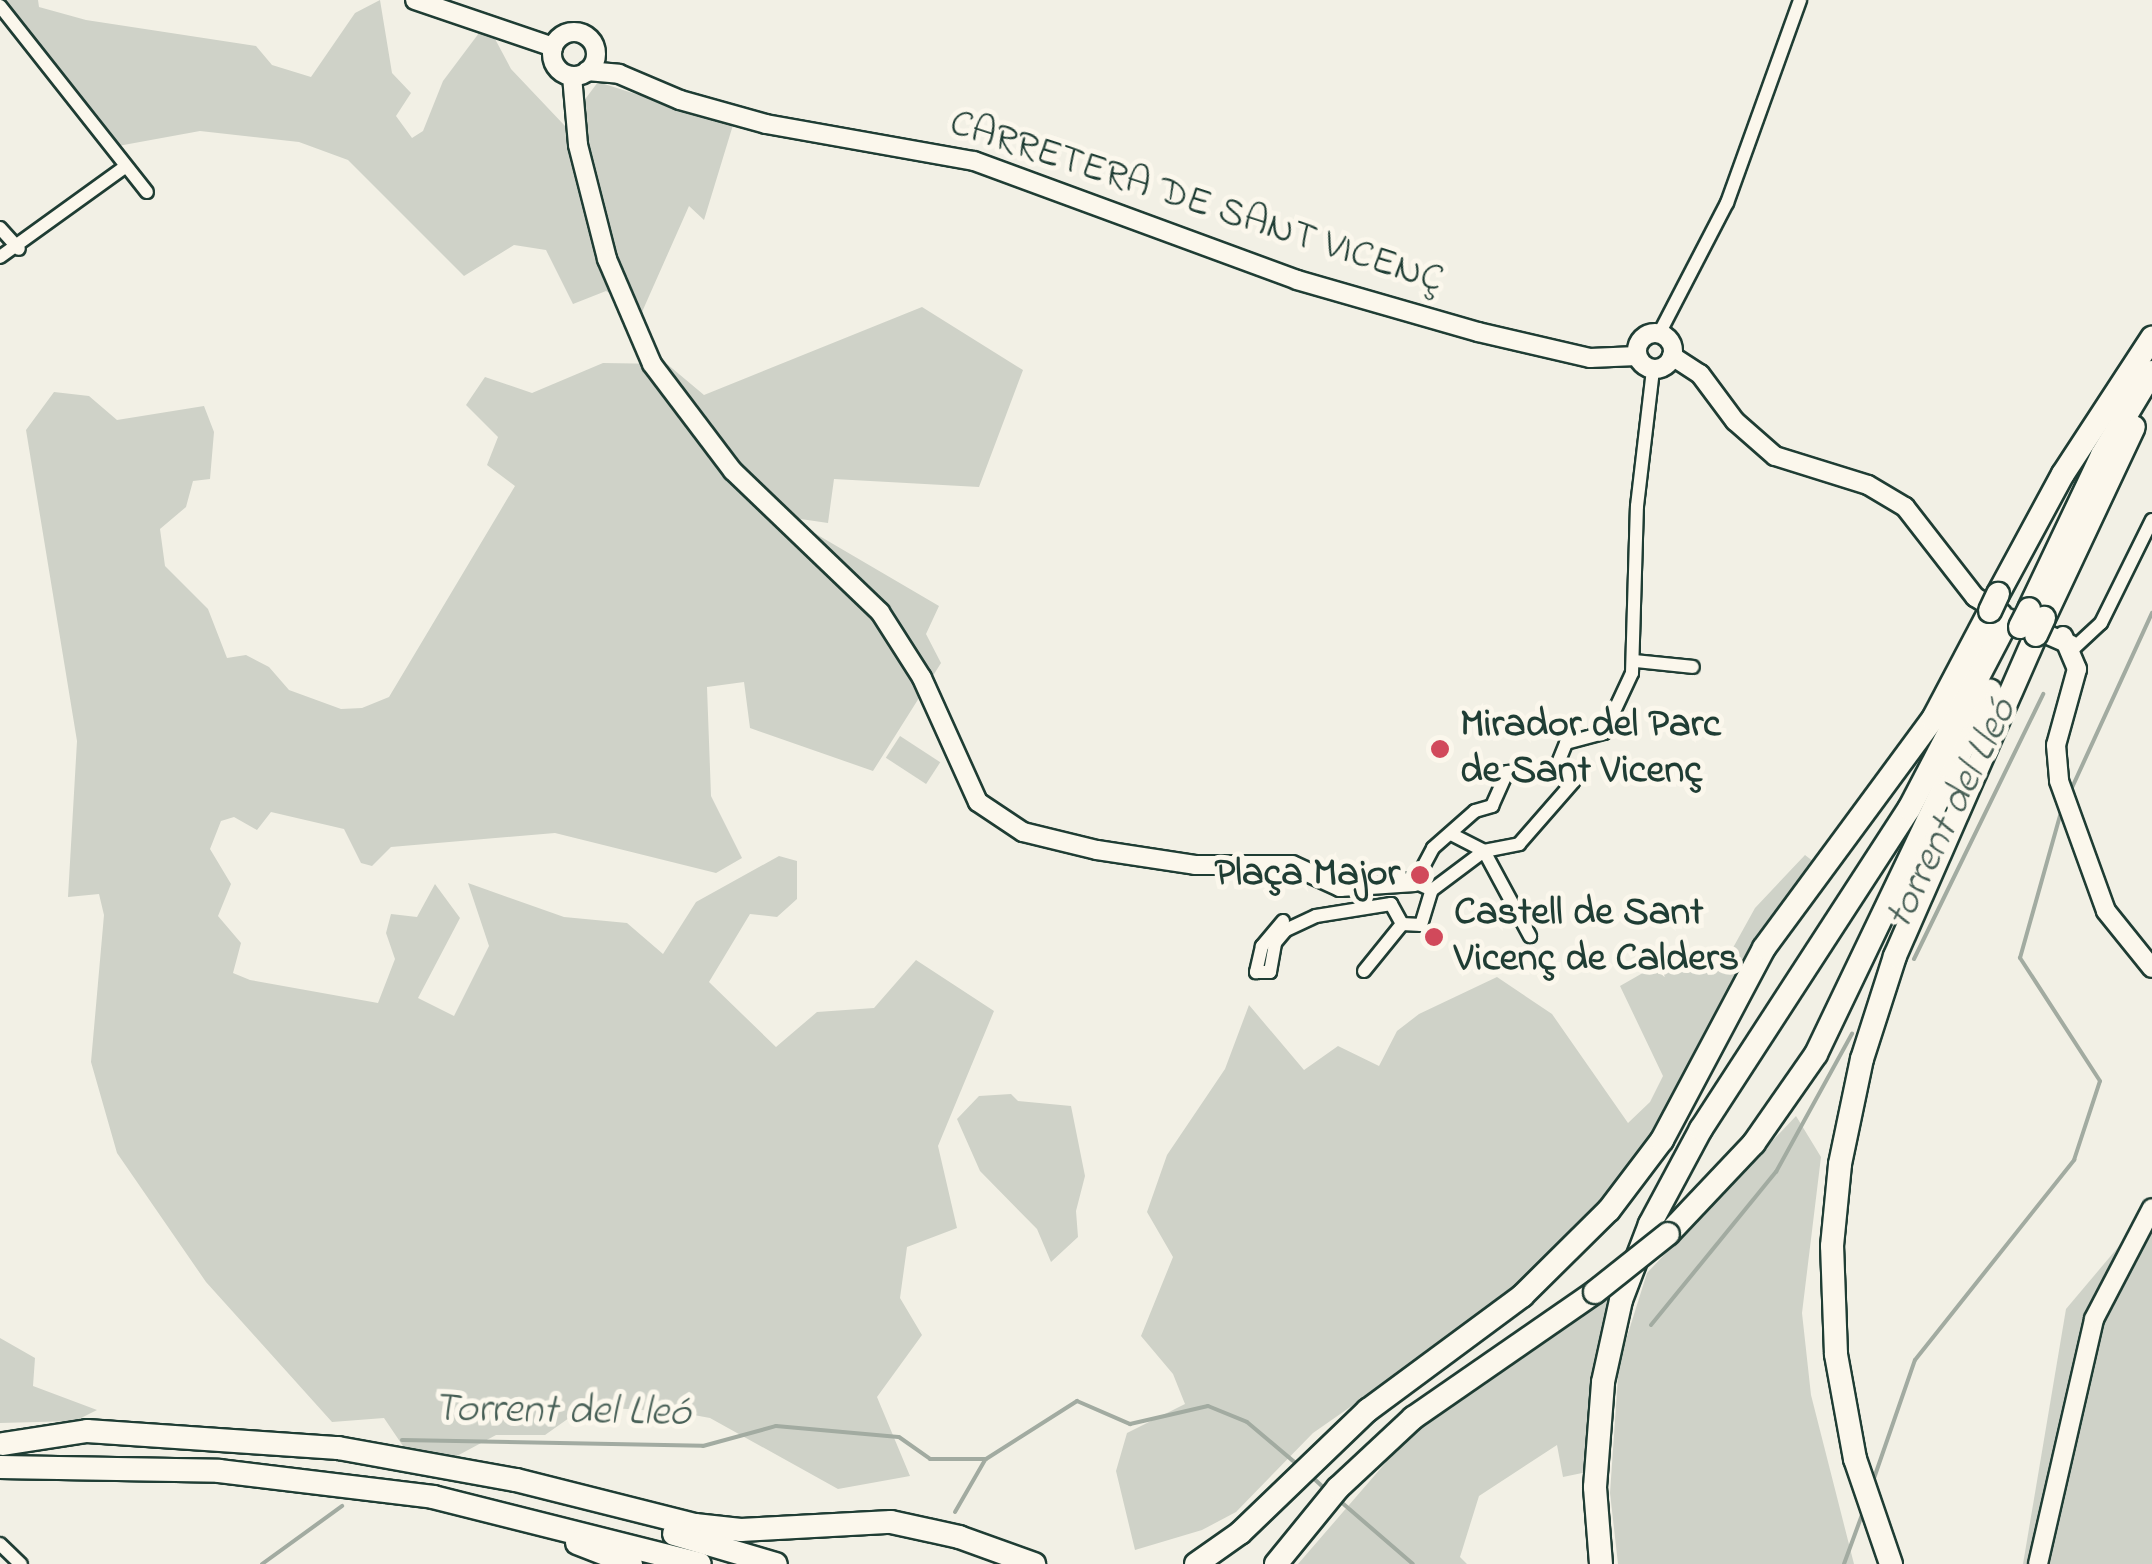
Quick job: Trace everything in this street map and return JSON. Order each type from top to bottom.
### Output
[{"type":"highway","points":[[1891,1564],[1855,1459],[1836,1354],[1832,1246],[1842,1152],[1895,956],[2018,615],[2073,479],[2078,454],[2152,338]]},
{"type":"highway","points":[[1601,1564],[1595,1486],[1603,1382],[1625,1290],[1650,1224],[1715,1106],[1910,809],[2102,455],[2152,372]]},
{"type":"highway","points":[[1276,1564],[1338,1488],[1412,1418],[1595,1292],[1668,1234],[1754,1143],[1832,1026],[2018,615],[2152,388]]},
{"type":"highway","points":[[1196,1564],[1240,1533],[1368,1410],[1554,1268],[1609,1210],[1662,1140],[1764,948],[2018,615]]},
{"type":"highway","points":[[1,1451],[87,1431],[302,1444],[516,1480],[695,1526],[740,1530],[891,1522],[959,1537],[1034,1564]]},
{"type":"highway","points":[[1,1451],[170,1445],[381,1466],[566,1504],[776,1564]]},
{"type":"highway","points":[[1,1451],[380,1490],[539,1520],[700,1564]]},
{"type":"highway","points":[[380,1490],[538,1531],[631,1564]]},
{"type":"street","points":[[415,0],[553,47]]},
{"type":"street","points":[[1653,369],[1637,356],[1642,339],[1659,334],[1727,202],[1800,0]]},
{"type":"street","points":[[0,6],[147,192]]},
{"type":"street","points":[[553,47],[573,32],[594,45],[579,74],[578,145],[607,258],[652,364],[733,470],[880,612],[922,678],[978,802],[1023,832],[1194,865],[1292,865],[1340,887],[1424,886],[1484,851],[1519,844],[1573,782],[1556,768],[1506,772],[1492,806],[1434,848],[1424,886],[1421,925],[1402,924]]},
{"type":"street","name":"CARRETERA DE SANT VICENÇ","points":[[594,45],[620,74]]},
{"type":"street","points":[[553,47],[556,66],[579,74]]},
{"type":"street","name":"CARRETERA DE SANT VICENÇ","points":[[579,74],[620,74],[719,113],[974,161],[1296,280],[1478,332],[1590,358],[1637,356]]},
{"type":"street","points":[[0,257],[18,249],[126,166]]},
{"type":"street","points":[[0,228],[18,249]]},
{"type":"street","points":[[1659,334],[1668,340],[1672,356],[1700,374],[1735,421],[1775,456],[1894,499],[1917,518],[1982,603],[2072,646]]},
{"type":"street","points":[[1653,369],[1672,356]]},
{"type":"street","points":[[1556,768],[1566,744],[1604,732],[1618,712],[1635,662],[1636,544],[1653,369]]},
{"type":"street","points":[[2072,646],[2100,624],[2152,520]]},
{"type":"street","points":[[2072,646],[2078,670],[2056,745],[2056,768],[2101,900],[2152,968]]},
{"type":"street","points":[[1635,662],[1694,667]]},
{"type":"street","points":[[1450,834],[1484,851],[1530,936]]},
{"type":"street","points":[[1283,921],[1262,946],[1256,972],[1270,972],[1275,943],[1286,930],[1316,916],[1390,904],[1402,924]]},
{"type":"street","points":[[1364,971],[1402,924]]},
{"type":"street","points":[[2038,1564],[2094,1319],[2152,1208]]},
{"type":"street","points":[[0,1544],[22,1564]]},
{"type":"shaded area","points":[[0,0],[38,0],[39,7],[86,20],[256,46],[272,65],[311,77],[355,13],[380,0],[392,73],[411,93],[396,116],[412,138],[423,131],[443,81],[479,33],[494,37],[511,69],[565,126],[598,82],[733,125],[704,220],[689,206],[642,312],[606,291],[573,304],[546,250],[514,245],[464,276],[348,160],[299,142],[200,131],[118,146]]},
{"type":"shaded area","points":[[922,307],[1023,370],[979,487],[834,479],[828,523],[787,517],[939,606],[926,634],[941,663],[873,771],[750,728],[744,682],[707,687],[711,796],[742,858],[716,873],[555,833],[391,847],[372,866],[361,863],[344,829],[271,812],[257,830],[234,817],[221,821],[210,849],[231,884],[218,916],[241,943],[233,973],[250,980],[378,1003],[395,959],[386,933],[391,914],[417,917],[435,884],[460,918],[418,998],[454,1016],[489,946],[468,883],[564,917],[627,923],[663,954],[696,902],[779,856],[797,861],[797,899],[777,917],[750,914],[709,982],[776,1047],[817,1012],[874,1008],[916,960],[994,1011],[938,1146],[957,1228],[907,1247],[900,1298],[922,1335],[877,1397],[910,1476],[838,1489],[710,1418],[683,1413],[586,1406],[545,1435],[496,1435],[455,1457],[405,1449],[384,1418],[332,1422],[206,1282],[117,1153],[91,1062],[104,915],[99,894],[68,897],[77,741],[26,430],[54,392],[89,396],[117,420],[204,406],[214,432],[210,479],[193,481],[186,507],[160,529],[165,566],[208,609],[227,658],[246,655],[269,667],[289,690],[341,709],[362,708],[389,697],[515,486],[487,465],[498,437],[466,405],[485,377],[532,393],[603,363],[667,364],[704,395]]},
{"type":"shaded area","points":[[900,736],[940,762],[926,784],[886,758]]},
{"type":"shaded area","points":[[1805,855],[1814,862],[1761,931],[1664,1121],[1610,1194],[1505,1299],[1313,1433],[1236,1512],[1202,1530],[1135,1550],[1116,1471],[1127,1433],[1185,1404],[1173,1374],[1141,1336],[1173,1257],[1147,1212],[1167,1155],[1225,1069],[1249,1005],[1304,1070],[1338,1046],[1379,1066],[1397,1031],[1419,1014],[1497,977],[1552,1014],[1628,1123],[1650,1102],[1663,1076],[1620,986],[1648,970],[1704,957],[1724,964],[1755,908]]},
{"type":"shaded area","points":[[1011,1094],[1018,1101],[1071,1106],[1085,1176],[1076,1211],[1078,1237],[1051,1262],[1037,1229],[980,1171],[957,1119],[979,1096]]},
{"type":"shaded area","points":[[1796,1116],[1821,1157],[1802,1313],[1811,1395],[1854,1564],[1618,1564],[1610,1493],[1619,1362],[1647,1273]]},
{"type":"shaded area","points":[[2152,1207],[2152,1564],[2023,1564],[2066,1309]]},
{"type":"shaded area","points":[[1611,1297],[1589,1402],[1587,1472],[1563,1477],[1557,1445],[1479,1496],[1460,1557],[1467,1564],[1298,1564],[1407,1438],[1471,1384]]},
{"type":"shaded area","points":[[0,1338],[35,1358],[33,1386],[97,1410],[75,1421],[0,1423]]},
{"type":"waterway","points":[[2070,792],[2152,613]]},
{"type":"waterway","name":"torrent del Lleó","points":[[1914,959],[2043,694]]},
{"type":"waterway","points":[[1872,1484],[1915,1360],[2074,1160],[2100,1081],[2020,958],[2062,809]]},
{"type":"waterway","name":"torrent del Lleó","points":[[1651,1325],[1776,1172],[1852,1034]]},
{"type":"waterway","name":"Torrent del Lleó","points":[[402,1440],[703,1446],[776,1426],[899,1437],[930,1459],[986,1459],[1077,1401],[1130,1424],[1208,1406],[1247,1422],[1299,1466]]},
{"type":"waterway","points":[[955,1512],[985,1460]]},
{"type":"waterway","name":"Torrent del Lleó","points":[[1310,1475],[1325,1489]]},
{"type":"waterway","name":"Torrent del Lleó","points":[[1340,1501],[1413,1564]]},
{"type":"waterway","name":"Torrent del Lleó","points":[[262,1564],[342,1506]]},
{"type":"waterway","points":[[1844,1564],[1863,1512]]},
{"type":"place","name":"Mirador del Parc de Sant Vicenç","points":[[1440,749]]},
{"type":"place","name":"Plaça Major","points":[[1420,875]]},
{"type":"place","name":"Castell de Sant Vicenç de Calders","points":[[1434,937]]}]
